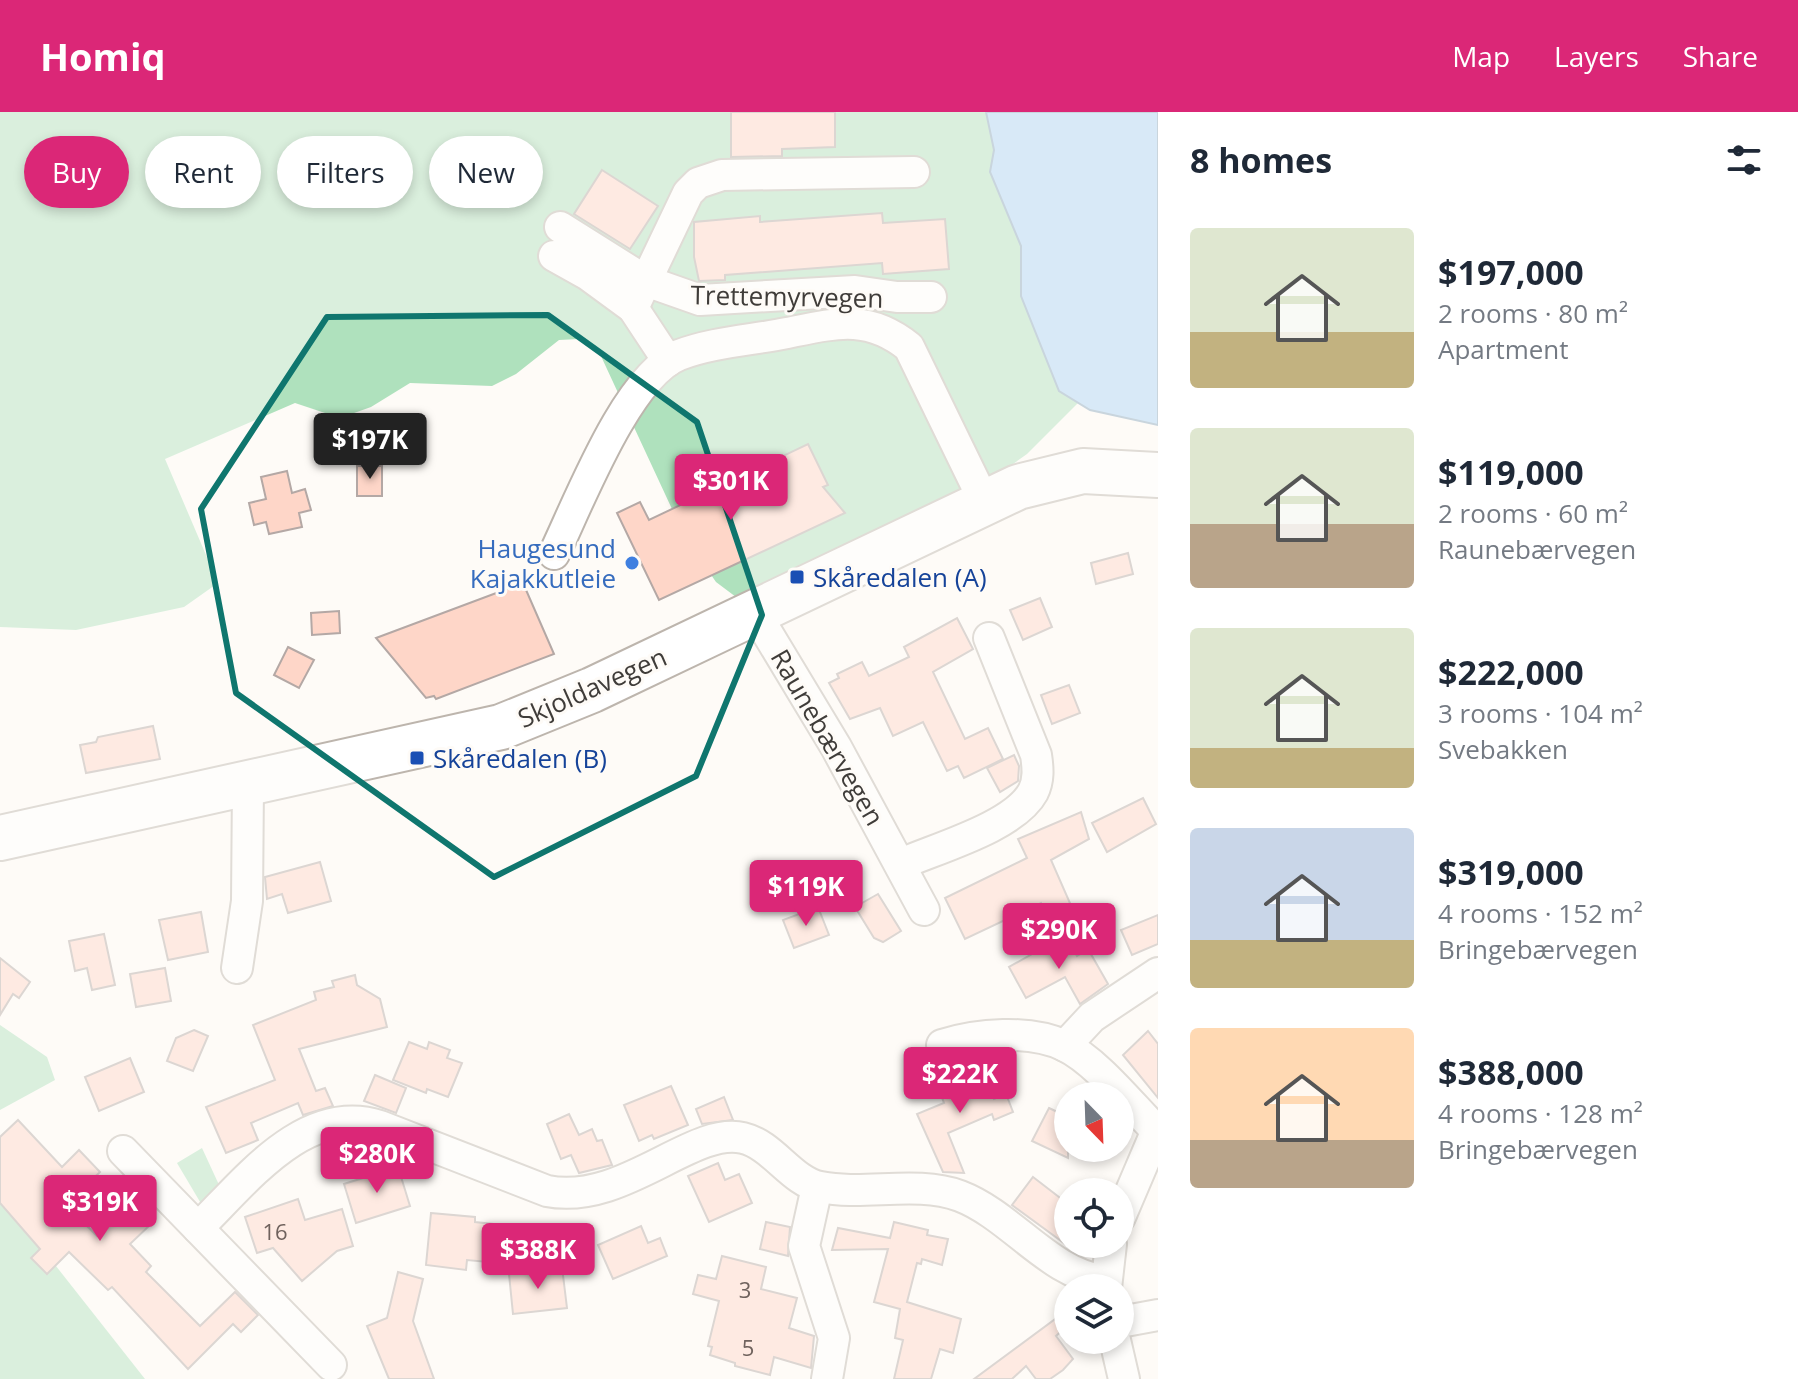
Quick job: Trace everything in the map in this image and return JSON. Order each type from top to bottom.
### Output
[{"type":"main road","name":"Skjoldavegen","points":[[0,838],[501,727],[592,690],[984,501],[1048,477],[1083,471],[1158,475]]},
{"type":"street","points":[[633,308],[688,193],[710,177],[914,172]]},
{"type":"street","name":"Trettemyrvegen","points":[[560,227],[646,281],[700,300],[855,291],[897,297],[931,297]]},
{"type":"street","points":[[554,256],[600,283],[633,308],[668,361]]},
{"type":"street","points":[[554,554],[633,397],[647,377],[668,361],[706,348],[839,324],[867,323],[889,331],[909,347],[984,501]]},
{"type":"street","name":"Raunebærvegen","points":[[754,611],[901,864],[924,910]]},
{"type":"street","points":[[901,864],[1003,820],[1022,806],[1034,790],[1038,772],[1036,755],[989,638]]},
{"type":"street","points":[[237,968],[247,901],[251,824],[248,783]]},
{"type":"street","points":[[1065,1046],[1092,1017],[1158,973]]},
{"type":"street","points":[[942,1045],[961,1039],[1018,1036],[1065,1046],[1157,1129],[1134,1184]]},
{"type":"street","points":[[198,1228],[286,1145],[315,1129],[358,1119],[547,1191],[565,1194],[601,1189],[711,1140],[733,1137],[764,1147],[817,1187],[934,1190],[959,1196],[983,1208],[1077,1274]]},
{"type":"street","points":[[123,1151],[331,1365]]},
{"type":"street","points":[[817,1187],[804,1246],[834,1338],[827,1379]]},
{"type":"street","points":[[1134,1319],[1158,1315]]},
{"type":"street","points":[[1118,1354],[1124,1379]]},
{"type":"highlighted area","points":[[548,315],[697,422],[762,615],[696,776],[494,877],[236,693],[201,509],[327,317]]},
{"type":"green space","points":[[0,112],[986,112],[994,150],[990,172],[1021,246],[1021,296],[1059,391],[1078,403],[1027,454],[989,481],[763,609],[736,597],[716,582],[685,537],[600,354],[579,339],[559,340],[516,374],[492,386],[410,383],[371,407],[340,418],[295,403],[165,459],[218,583],[184,607],[76,630],[0,627]]},
{"type":"green space","points":[[0,1025],[47,1057],[55,1080],[0,1110]]},
{"type":"green space","points":[[202,1148],[226,1200],[209,1217],[177,1163]]},
{"type":"green space","points":[[0,1195],[145,1379],[0,1379]]},
{"type":"water","points":[[986,112],[1158,112],[1158,425],[1090,410],[1059,391],[1021,296],[1021,246],[990,172],[994,150]]},
{"type":"building","points":[[731,112],[835,112],[835,147],[782,149],[782,156],[731,157]]},
{"type":"building","points":[[602,170],[658,206],[630,249],[574,214]]},
{"type":"building","points":[[882,213],[883,223],[945,219],[949,269],[883,274],[882,263],[725,275],[725,280],[699,281],[694,257],[694,222],[760,216],[760,222]]},
{"type":"building","points":[[808,444],[828,485],[823,487],[845,513],[659,600],[617,513],[640,502],[649,520]]},
{"type":"building","points":[[357,466],[382,466],[382,496],[357,496]]},
{"type":"building","points":[[287,471],[292,493],[305,489],[311,510],[299,513],[302,527],[269,534],[266,522],[254,525],[249,503],[266,499],[261,477]]},
{"type":"building","points":[[1128,553],[1133,574],[1096,584],[1091,563]]},
{"type":"building","points":[[523,583],[554,654],[436,699],[434,696],[426,698],[376,638]]},
{"type":"building","points":[[1040,598],[1052,627],[1023,640],[1010,610]]},
{"type":"building","points":[[339,611],[340,633],[312,635],[311,613]]},
{"type":"building","points":[[957,618],[973,649],[933,672],[965,739],[988,728],[1003,759],[964,778],[958,766],[947,771],[923,722],[893,736],[880,708],[850,719],[829,683],[839,678],[837,674],[862,662],[869,676],[909,657],[904,647]]},
{"type":"building","points":[[288,647],[314,660],[299,688],[274,675]]},
{"type":"building","points":[[1069,685],[1080,713],[1052,724],[1041,695]]},
{"type":"building","points":[[153,726],[160,759],[86,773],[80,745],[96,742],[98,737]]},
{"type":"building","points":[[1014,755],[1019,766],[1018,781],[1000,792],[987,768]]},
{"type":"building","points":[[1143,798],[1156,824],[1107,852],[1092,823]]},
{"type":"building","points":[[1081,812],[1089,839],[1051,860],[1073,910],[1049,921],[1041,903],[965,939],[945,898],[1027,858],[1018,839]]},
{"type":"building","points":[[320,862],[331,901],[288,913],[282,894],[267,899],[265,877]]},
{"type":"building","points":[[878,894],[901,931],[883,942],[874,938],[855,907]]},
{"type":"building","points":[[818,907],[829,935],[794,948],[783,920]]},
{"type":"building","points":[[201,912],[208,952],[168,960],[159,920]]},
{"type":"building","points":[[1158,915],[1158,944],[1132,955],[1121,930]]},
{"type":"building","points":[[104,934],[115,985],[92,990],[87,968],[75,971],[69,941]]},
{"type":"building","points":[[1066,935],[1077,956],[1088,949],[1108,984],[1080,1004],[1065,977],[1026,998],[1009,967]]},
{"type":"building","points":[[0,958],[30,982],[19,998],[13,994],[0,1015]]},
{"type":"building","points":[[165,968],[171,1001],[136,1007],[130,974]]},
{"type":"building","points":[[355,975],[357,985],[380,999],[387,1027],[299,1049],[316,1091],[325,1088],[333,1106],[303,1115],[298,1103],[251,1123],[258,1140],[226,1153],[206,1107],[275,1080],[253,1025],[316,1000],[314,992],[334,987],[332,981]]},
{"type":"building","points":[[194,1030],[208,1036],[193,1071],[167,1061],[176,1038]]},
{"type":"building","points":[[1148,1031],[1158,1044],[1158,1098],[1123,1055]]},
{"type":"building","points":[[409,1042],[427,1049],[429,1042],[450,1050],[447,1058],[462,1063],[448,1097],[427,1089],[426,1093],[393,1080]]},
{"type":"building","points":[[130,1058],[144,1092],[99,1111],[85,1077]]},
{"type":"building","points":[[981,1069],[994,1099],[1006,1094],[1013,1112],[994,1120],[992,1114],[948,1133],[964,1173],[943,1172],[917,1114],[944,1103],[938,1087]]},
{"type":"building","points":[[375,1075],[406,1088],[396,1113],[364,1101]]},
{"type":"building","points":[[671,1086],[688,1125],[654,1139],[652,1135],[639,1141],[624,1105]]},
{"type":"building","points":[[724,1097],[733,1120],[702,1124],[696,1109]]},
{"type":"building","points":[[1049,1108],[1054,1110],[1054,1151],[1032,1141]]},
{"type":"building","points":[[569,1114],[579,1135],[592,1129],[597,1141],[602,1140],[612,1165],[579,1173],[571,1155],[561,1159],[547,1124]]},
{"type":"building","points":[[18,1120],[62,1167],[79,1150],[100,1172],[66,1205],[97,1236],[131,1203],[151,1224],[130,1244],[151,1266],[146,1272],[200,1326],[235,1292],[258,1315],[241,1332],[233,1324],[188,1369],[112,1287],[108,1290],[69,1252],[47,1274],[31,1258],[40,1249],[0,1203],[0,1137]]},
{"type":"building","points":[[718,1163],[725,1180],[739,1174],[752,1203],[709,1222],[688,1176]]},
{"type":"building","points":[[398,1167],[410,1206],[356,1223],[344,1184]]},
{"type":"building","points":[[1033,1177],[1054,1193],[1054,1236],[1012,1205]]},
{"type":"building","points":[[298,1199],[305,1220],[342,1209],[353,1246],[337,1251],[302,1281],[273,1248],[257,1253],[245,1217]]},
{"type":"building","points":[[431,1213],[475,1217],[475,1222],[493,1224],[488,1262],[467,1260],[466,1270],[426,1265]]},
{"type":"building","points":[[766,1222],[790,1227],[788,1256],[760,1249]]},
{"type":"building","points":[[894,1222],[928,1230],[927,1235],[948,1239],[942,1265],[922,1259],[921,1264],[917,1263],[907,1302],[961,1319],[953,1353],[940,1349],[931,1379],[894,1379],[903,1340],[895,1338],[900,1309],[874,1302],[888,1249],[832,1250],[838,1228],[890,1238]]},
{"type":"building","points":[[641,1226],[648,1243],[660,1238],[667,1256],[613,1279],[598,1245]]},
{"type":"building","points":[[722,1256],[766,1267],[761,1289],[797,1298],[789,1328],[814,1336],[811,1368],[774,1357],[770,1375],[735,1366],[735,1363],[710,1355],[712,1347],[708,1346],[719,1301],[693,1294],[698,1275],[716,1279]]},
{"type":"building","points":[[562,1267],[567,1308],[513,1314],[509,1274]]},
{"type":"building","points":[[398,1272],[423,1279],[413,1321],[434,1379],[389,1379],[367,1326],[387,1318]]},
{"type":"building","points":[[1054,1320],[1054,1354],[1069,1354],[1073,1359],[1050,1379],[1036,1379],[1026,1366],[1012,1379],[974,1379]]},
{"type":"place","name":"Haugesund Kajakkutleie","points":[[632,563]]},
{"type":"place","name":"Skåredalen (A)","points":[[797,577]]},
{"type":"place","name":"Skåredalen (B)","points":[[417,758]]}]
